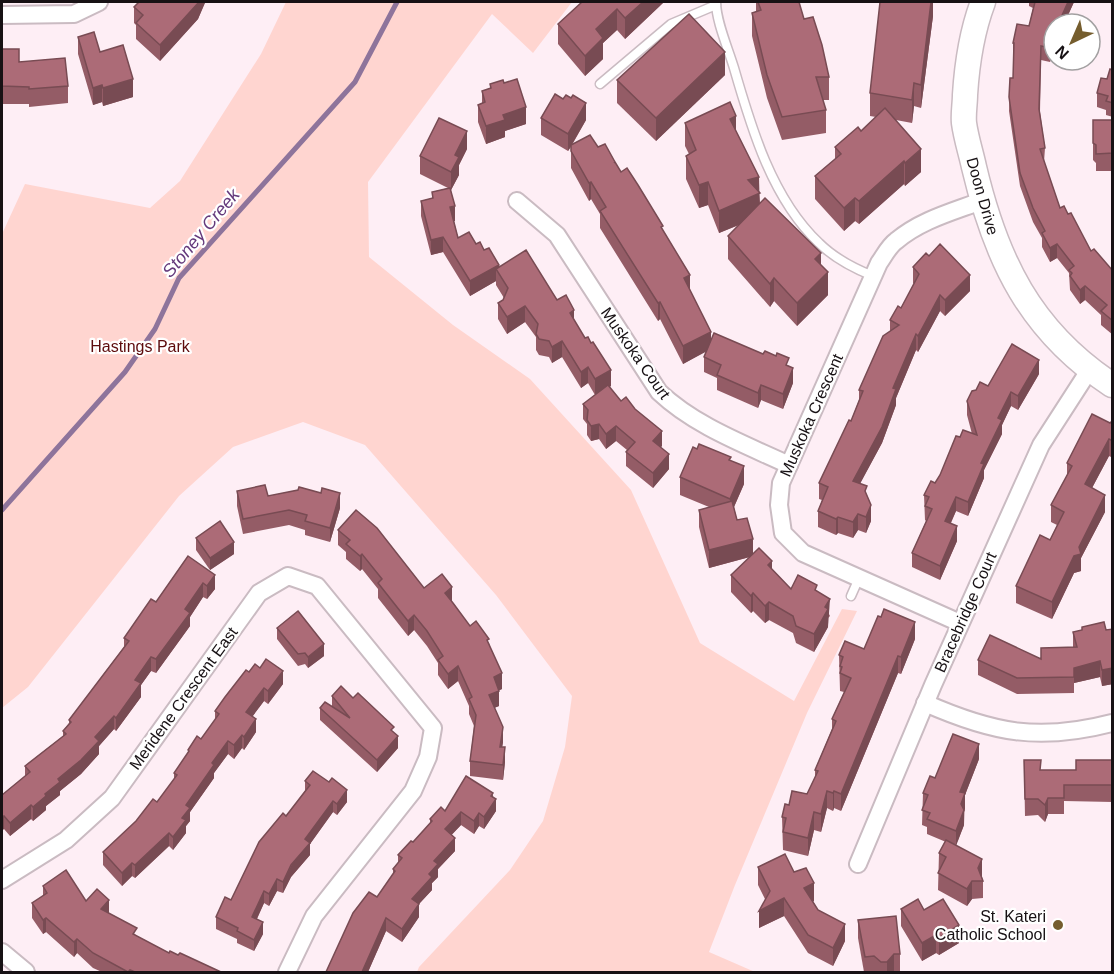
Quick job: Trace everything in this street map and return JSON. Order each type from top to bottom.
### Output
[{"type":"street","points":[[2,15],[74,14],[99,2]]},
{"type":"street","name":"Doon Drive","points":[[983,2],[976,19],[967,69],[964,121],[981,201],[1016,285],[1039,319],[1059,342],[1090,369],[1113,385]]},
{"type":"street","name":"Muskoka Court","points":[[517,201],[557,235],[648,376],[671,404],[702,424],[789,465]]},
{"type":"street","name":"Muskoka Crescent","points":[[960,622],[803,553],[783,533],[779,505],[781,483],[879,263],[895,242],[918,226],[940,215],[981,201]]},
{"type":"street","name":"Bracebridge Court","points":[[858,864],[960,622],[1041,445],[1090,369]]},
{"type":"street","name":"Meridene Crescent East","points":[[2,880],[66,840],[112,798],[259,594],[288,576],[317,586],[433,728],[428,757],[413,791],[314,916],[287,972]]},
{"type":"street","points":[[925,703],[996,730],[1036,734],[1083,731],[1113,723]]},
{"type":"street","points":[[2,952],[26,972]]},
{"type":"lane","points":[[600,84],[671,24],[716,3],[751,127],[770,172],[790,208],[818,242],[839,260],[873,276]]},
{"type":"lane","points":[[851,596],[859,578]]},
{"type":"green space","name":"Hastings Park","points":[[286,2],[572,2],[533,53],[492,14],[368,182],[369,257],[453,325],[530,379],[631,490],[700,643],[794,701],[842,609],[857,611],[807,713],[709,952],[755,972],[417,972],[419,967],[510,870],[543,821],[565,747],[572,696],[496,595],[365,445],[303,422],[233,447],[179,496],[28,687],[2,708],[2,234],[25,184],[150,208],[180,181],[261,54]]},
{"type":"building","points":[[139,2],[199,2],[160,45],[136,23],[143,15],[134,7]]},
{"type":"building","points":[[582,2],[643,2],[625,18],[617,9],[596,29],[603,38],[585,56],[558,24]]},
{"type":"building","points":[[758,2],[799,2],[804,19],[813,17],[829,77],[816,77],[826,110],[782,117],[767,75],[752,13],[761,10]]},
{"type":"building","points":[[880,2],[931,2],[921,85],[914,83],[912,100],[870,93]]},
{"type":"building","points":[[1035,2],[1068,2],[1064,12],[1042,12],[1039,109],[1045,148],[1040,149],[1060,208],[1064,206],[1068,214],[1071,213],[1091,251],[1094,249],[1113,271],[1113,321],[1101,311],[1107,305],[1085,286],[1080,290],[1070,276],[1072,273],[1069,270],[1074,266],[1057,244],[1050,248],[1042,233],[1045,231],[1033,208],[1020,173],[1009,97],[1010,78],[1013,78],[1013,43],[1017,24],[1029,26]]},
{"type":"building","points":[[689,14],[725,52],[656,118],[617,80]]},
{"type":"building","points":[[94,32],[100,52],[123,45],[133,79],[103,88],[102,85],[93,88],[78,37]]},
{"type":"building","points":[[2,49],[19,49],[19,62],[65,58],[68,86],[29,89],[29,87],[2,86]]},
{"type":"building","points":[[1110,69],[1113,70],[1113,103],[1106,101],[1108,96],[1097,93],[1101,78],[1107,79]]},
{"type":"building","points":[[517,79],[526,107],[503,115],[505,120],[486,126],[478,105],[485,102],[482,91],[491,88],[490,84]]},
{"type":"building","points":[[555,94],[563,99],[566,95],[571,98],[573,95],[586,103],[568,134],[541,118]]},
{"type":"building","points":[[730,102],[736,116],[730,119],[759,177],[748,180],[760,193],[719,211],[708,182],[699,185],[686,156],[696,150],[685,123]]},
{"type":"building","points":[[885,108],[921,149],[859,201],[855,198],[844,208],[815,176],[841,154],[835,147],[858,127],[861,131]]},
{"type":"building","points":[[439,118],[467,131],[455,155],[459,157],[451,172],[420,156]]},
{"type":"building","points":[[1093,120],[1113,120],[1113,153],[1096,154],[1096,145],[1093,143]]},
{"type":"building","points":[[590,135],[598,147],[605,144],[621,172],[627,168],[638,185],[690,275],[684,278],[711,332],[683,346],[660,302],[658,303],[600,211],[606,207],[571,151],[571,145]]},
{"type":"building","points":[[450,188],[455,206],[450,207],[458,238],[469,232],[476,244],[480,242],[484,250],[489,248],[499,265],[470,281],[443,237],[431,240],[421,201],[433,198],[432,192]]},
{"type":"building","points":[[765,198],[821,253],[815,259],[828,272],[797,303],[774,278],[770,284],[728,236]]},
{"type":"building","points":[[940,244],[970,275],[945,300],[940,295],[918,336],[916,334],[893,388],[896,389],[882,427],[853,481],[867,486],[865,491],[871,505],[866,517],[858,514],[853,522],[838,517],[836,519],[818,511],[828,487],[819,483],[849,420],[851,421],[863,391],[859,390],[883,336],[899,325],[890,320],[898,306],[901,308],[919,274],[913,267],[926,253],[929,256]]},
{"type":"building","points":[[526,250],[557,300],[566,295],[574,310],[570,313],[585,338],[588,337],[591,343],[593,342],[611,370],[595,379],[588,367],[581,372],[562,341],[552,347],[549,341],[539,339],[536,334],[538,324],[525,306],[507,317],[498,303],[503,300],[508,288],[496,269]]},
{"type":"building","points":[[714,333],[763,354],[765,351],[789,358],[786,365],[793,368],[783,394],[761,385],[758,393],[717,375],[721,365],[704,357]]},
{"type":"building","points":[[1012,344],[1039,360],[1018,396],[1011,392],[998,418],[1002,420],[981,463],[984,464],[968,502],[956,497],[945,521],[957,526],[940,566],[912,553],[932,509],[925,506],[929,497],[924,495],[931,481],[935,483],[940,475],[956,436],[960,437],[963,430],[977,435],[967,401],[980,382],[988,386]]},
{"type":"building","points":[[608,385],[621,401],[626,397],[635,409],[662,431],[653,441],[669,454],[653,473],[626,452],[635,442],[616,426],[606,434],[599,424],[591,426],[587,420],[588,410],[583,404]]},
{"type":"building","points":[[1092,414],[1110,423],[1113,420],[1113,441],[1109,439],[1085,484],[1105,495],[1079,547],[1081,554],[1074,556],[1052,602],[1016,586],[1040,535],[1050,540],[1064,512],[1051,505],[1072,466],[1067,463]]},
{"type":"building","points":[[699,444],[731,457],[729,460],[744,466],[730,499],[680,477],[693,447],[697,449]]},
{"type":"building","points":[[265,485],[268,496],[298,490],[299,487],[321,493],[322,488],[340,493],[330,528],[305,521],[307,515],[289,510],[243,519],[237,491]]},
{"type":"building","points":[[732,501],[737,520],[747,518],[753,539],[709,550],[699,510]]},
{"type":"building","points":[[356,510],[377,528],[424,588],[442,574],[452,587],[445,593],[470,626],[476,621],[489,639],[487,640],[502,673],[494,677],[499,691],[489,695],[503,727],[500,747],[505,747],[503,765],[470,761],[476,715],[469,699],[472,697],[458,666],[448,674],[438,660],[443,656],[427,631],[414,615],[408,621],[378,583],[382,579],[362,554],[360,556],[346,544],[350,540],[338,530]]},
{"type":"building","points":[[220,521],[234,542],[210,558],[196,538]]},
{"type":"building","points":[[759,548],[772,561],[768,565],[791,589],[798,575],[817,585],[815,590],[830,599],[825,607],[828,609],[814,634],[796,626],[793,616],[769,602],[765,606],[753,593],[751,596],[731,575]]},
{"type":"building","points":[[188,556],[215,575],[207,586],[203,583],[185,609],[190,613],[156,659],[151,657],[135,680],[141,683],[116,718],[114,716],[95,737],[99,741],[58,779],[60,782],[45,794],[46,796],[33,807],[31,805],[10,823],[4,816],[2,817],[2,795],[30,772],[25,766],[66,734],[63,731],[71,722],[69,720],[129,641],[124,638],[151,599],[156,602]]},
{"type":"building","points":[[884,609],[915,622],[901,657],[898,656],[841,794],[827,791],[821,814],[814,812],[808,838],[783,832],[786,818],[782,817],[785,804],[789,805],[792,791],[807,794],[836,721],[832,719],[851,678],[840,673],[843,657],[839,655],[845,641],[864,649],[878,616],[881,617]]},
{"type":"building","points":[[298,611],[324,644],[308,657],[305,653],[298,654],[277,628]]},
{"type":"building","points":[[1104,622],[1106,630],[1113,629],[1113,668],[1102,670],[1100,661],[1074,668],[1074,677],[1017,678],[978,660],[990,635],[1041,659],[1041,648],[1077,647],[1073,632],[1082,630],[1082,627]]},
{"type":"building","points":[[266,659],[283,671],[268,691],[264,688],[246,712],[256,719],[244,737],[242,735],[234,745],[228,741],[212,763],[214,765],[186,805],[190,808],[182,818],[186,820],[173,837],[169,833],[135,865],[132,863],[122,873],[103,852],[136,821],[153,799],[157,802],[177,775],[174,773],[197,736],[201,739],[219,714],[215,711],[225,697],[246,670],[249,672],[255,664],[260,668]]},
{"type":"building","points":[[341,686],[353,698],[358,693],[394,727],[391,730],[398,736],[377,760],[320,708],[325,702],[350,718],[332,696]]},
{"type":"building","points":[[953,734],[979,744],[960,792],[965,793],[961,804],[964,810],[956,831],[927,819],[930,813],[922,810],[928,795],[923,793],[930,776],[935,778]]},
{"type":"building","points":[[1024,760],[1041,760],[1040,770],[1076,770],[1076,760],[1113,760],[1113,785],[1064,785],[1064,798],[1048,798],[1045,805],[1038,799],[1025,799]]},
{"type":"building","points":[[313,771],[329,782],[332,778],[347,790],[337,804],[333,801],[305,839],[310,843],[291,865],[283,882],[277,879],[269,894],[264,891],[252,917],[263,922],[254,940],[237,931],[238,928],[216,917],[225,897],[231,900],[259,842],[283,813],[286,816],[310,785],[305,781]]},
{"type":"building","points":[[466,776],[493,793],[491,796],[496,799],[484,817],[479,813],[474,821],[461,812],[445,829],[455,838],[434,861],[438,864],[429,874],[432,877],[412,899],[419,904],[402,929],[386,918],[362,972],[326,972],[353,913],[369,892],[377,897],[402,858],[398,855],[432,821],[430,819],[441,807],[445,811]]},
{"type":"building","points":[[946,840],[982,859],[978,868],[983,881],[972,881],[967,889],[938,873],[946,857],[939,853]]},
{"type":"building","points":[[785,854],[794,872],[806,868],[814,883],[804,888],[818,910],[845,924],[833,948],[808,935],[784,898],[759,911],[770,891],[758,867]]},
{"type":"building","points":[[66,870],[86,901],[97,889],[109,900],[101,909],[137,928],[133,934],[169,953],[170,951],[178,955],[180,953],[221,972],[135,972],[130,970],[128,972],[93,953],[77,939],[74,942],[46,918],[43,920],[32,903],[47,893],[43,886]]},
{"type":"building","points":[[918,899],[924,910],[943,899],[959,925],[939,938],[936,935],[922,943],[901,909]]},
{"type":"building","points":[[896,916],[900,954],[894,954],[887,962],[881,962],[874,956],[865,957],[858,920]]},
{"type":"waterway","name":"Stoney Creek","points":[[2,510],[125,372],[155,329],[179,278],[355,82],[397,2]]},
{"type":"place","name":"St. Kateri Catholic School","points":[[1058,925]]}]
